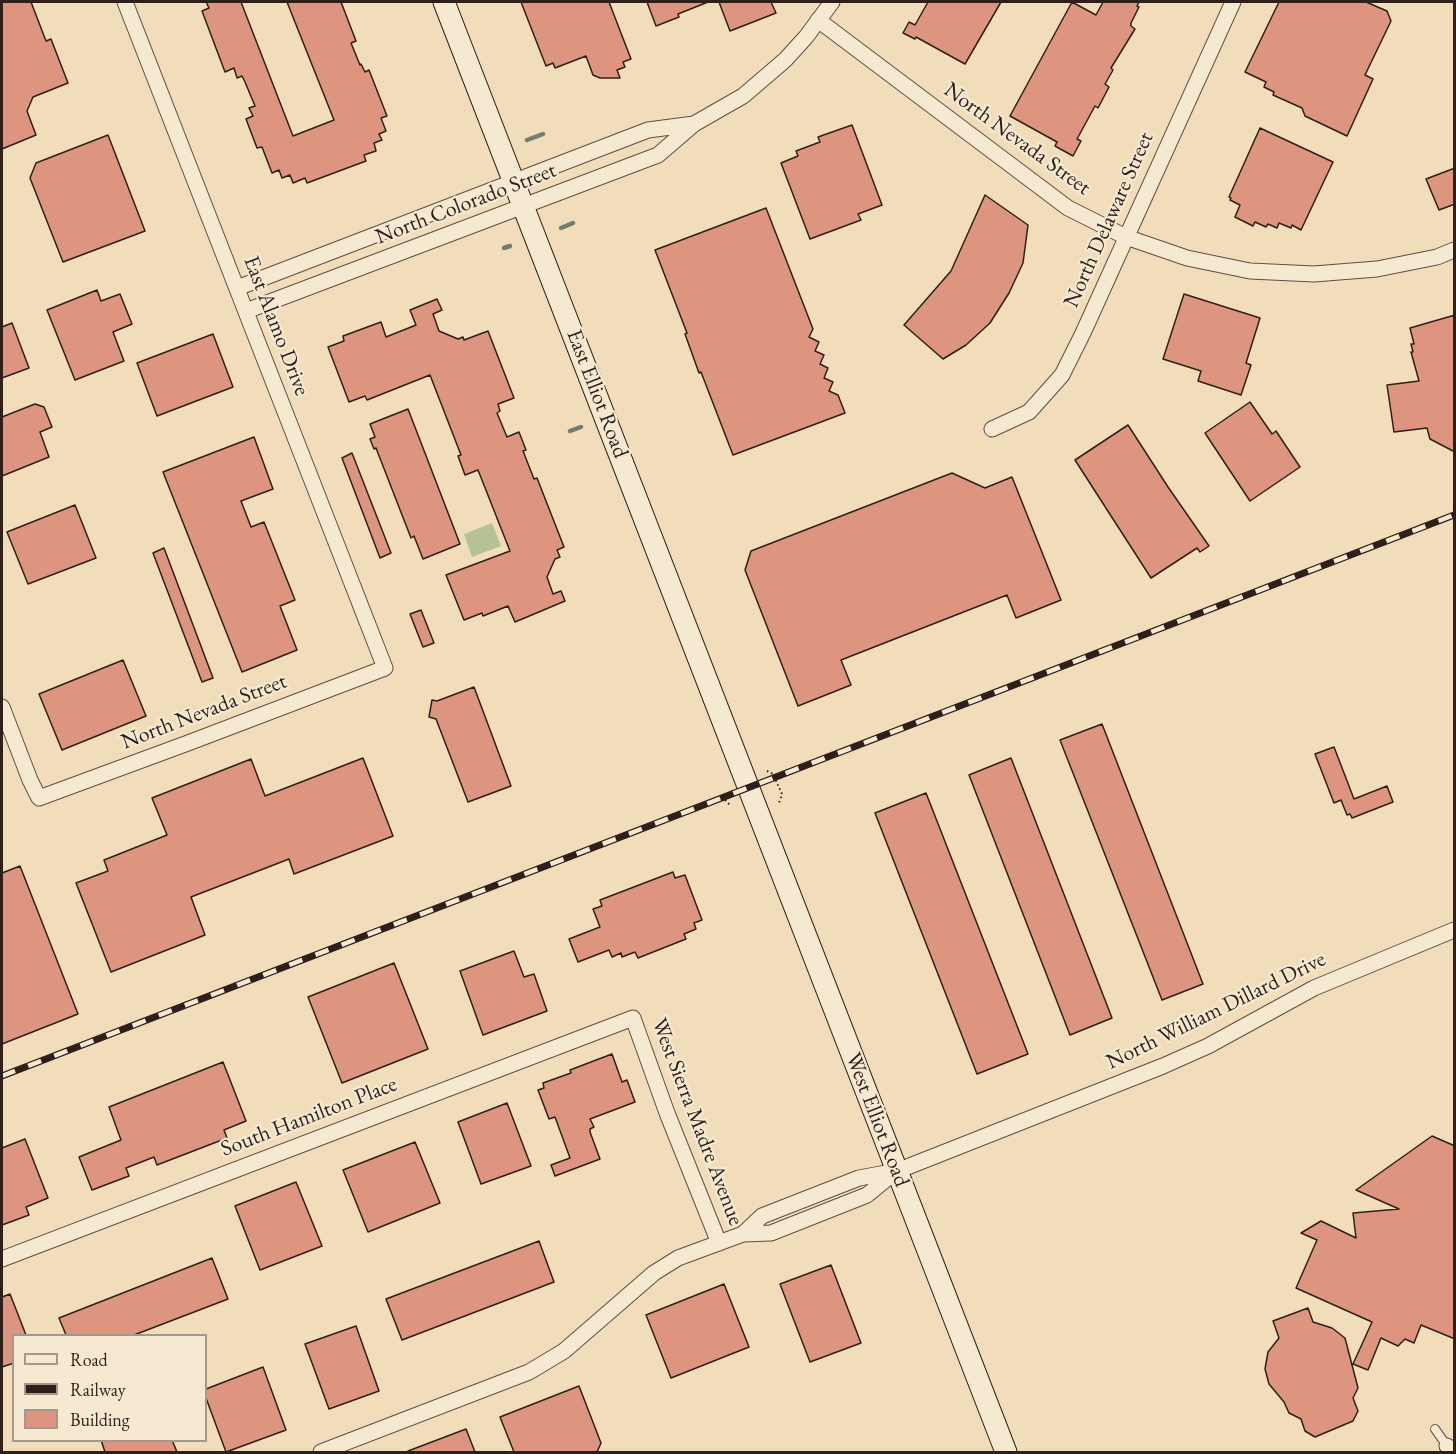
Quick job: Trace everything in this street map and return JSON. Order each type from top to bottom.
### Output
[{"type":"main road","name":"East Elliot Road","points":[[444,2],[749,788]]},
{"type":"main road","name":"West Elliot Road","points":[[749,788],[1006,1452]]},
{"type":"street","name":"East Alamo Drive","points":[[124,2],[385,668]]},
{"type":"street","name":"North Colorado Street","points":[[246,311],[658,155],[694,124],[743,96],[785,60],[832,2]]},
{"type":"street","name":"North Delaware Street","points":[[992,429],[1029,412],[1062,375],[1233,2]]},
{"type":"street","name":"North Nevada Street","points":[[818,20],[1068,208],[1126,237],[1187,258],[1250,271],[1314,274],[1377,269],[1437,257],[1455,250]]},
{"type":"street","name":"North Colorado Street","points":[[237,288],[648,130],[694,124]]},
{"type":"street","name":"North Nevada Street","points":[[2,707],[39,798],[385,668]]},
{"type":"street","name":"North William Dillard Drive","points":[[321,1452],[529,1372],[564,1351],[654,1273],[678,1258],[743,1234],[771,1233],[867,1195],[897,1171],[1163,1066],[1216,1041],[1314,988],[1455,930]]},
{"type":"street","name":"West Sierra Madre Avenue","points":[[633,1017],[719,1243]]},
{"type":"street","name":"South Hamilton Place","points":[[2,1259],[633,1017]]},
{"type":"lane","points":[[1435,1429],[1450,1449]]},
{"type":"path","points":[[767,771],[773,774],[782,794],[779,803]]},
{"type":"path","points":[[725,800],[730,805]]},
{"type":"green space","points":[[492,523],[501,546],[472,557],[464,534]]},
{"type":"building","points":[[2,2],[31,2],[46,41],[51,39],[68,83],[33,97],[27,111],[36,135],[2,149]]},
{"type":"building","points":[[206,2],[241,2],[293,136],[334,120],[287,2],[341,2],[356,41],[351,43],[360,65],[365,72],[369,70],[387,116],[381,118],[386,131],[379,134],[382,140],[374,143],[376,151],[364,155],[366,161],[307,183],[305,178],[293,183],[290,175],[282,178],[279,170],[272,173],[262,147],[257,148],[246,119],[253,116],[249,108],[255,106],[242,76],[237,78],[234,68],[225,72],[202,11],[209,8]]},
{"type":"building","points":[[521,2],[609,2],[631,59],[623,62],[625,67],[617,70],[620,78],[600,78],[593,75],[586,56],[555,68],[553,63],[546,66]]},
{"type":"building","points":[[647,2],[708,2],[656,26]]},
{"type":"building","points":[[719,2],[771,2],[776,13],[730,31]]},
{"type":"building","points":[[928,2],[1001,2],[965,64],[916,37],[915,39],[903,33],[909,22],[915,25]]},
{"type":"building","points":[[1072,2],[1096,15],[1103,2],[1139,2],[1131,23],[1135,29],[1111,68],[1113,70],[1105,84],[1109,87],[1098,108],[1095,106],[1077,139],[1081,141],[1073,156],[1055,146],[1057,142],[1010,116]]},
{"type":"building","points":[[1279,2],[1366,2],[1387,11],[1391,21],[1365,75],[1373,79],[1347,136],[1305,116],[1302,108],[1273,95],[1274,92],[1264,87],[1266,82],[1245,72]]},
{"type":"building","points":[[852,125],[882,205],[858,214],[861,220],[810,239],[781,163],[798,156],[796,151],[820,142],[818,137]]},
{"type":"building","points":[[1260,128],[1333,162],[1301,230],[1292,225],[1291,228],[1279,223],[1277,228],[1268,224],[1266,227],[1255,222],[1253,226],[1235,217],[1240,205],[1230,200],[1229,197]]},
{"type":"building","points":[[108,135],[145,231],[63,262],[30,178],[36,163]]},
{"type":"building","points":[[1455,168],[1455,204],[1439,210],[1426,179]]},
{"type":"building","points":[[985,195],[1028,225],[1023,263],[1009,293],[990,323],[966,345],[943,359],[904,325],[951,271]]},
{"type":"building","points":[[766,208],[813,329],[809,337],[819,342],[815,351],[824,355],[820,364],[828,368],[824,378],[833,382],[829,391],[838,395],[845,413],[733,455],[701,372],[699,373],[685,334],[687,333],[655,250]]},
{"type":"building","points":[[97,290],[101,301],[120,294],[132,324],[113,332],[124,361],[75,380],[47,310]]},
{"type":"building","points":[[1184,294],[1260,318],[1246,363],[1251,365],[1241,395],[1198,381],[1201,371],[1163,359]]},
{"type":"building","points":[[437,299],[442,310],[433,314],[439,331],[458,339],[463,337],[464,340],[488,331],[514,398],[498,404],[500,411],[497,413],[507,437],[519,432],[526,450],[523,451],[534,479],[537,478],[564,547],[557,550],[560,557],[555,559],[547,577],[553,594],[561,591],[565,601],[515,622],[508,606],[483,616],[482,613],[464,620],[446,575],[510,551],[478,470],[465,475],[458,456],[461,455],[430,375],[367,400],[365,396],[349,402],[328,347],[344,341],[343,336],[381,322],[386,337],[416,325],[410,310]]},
{"type":"building","points":[[1455,315],[1455,452],[1430,439],[1427,428],[1394,432],[1387,385],[1419,381],[1411,352],[1413,352],[1411,344],[1414,344],[1410,328]]},
{"type":"building","points":[[12,323],[29,368],[2,378],[2,327]]},
{"type":"building","points":[[213,334],[233,387],[157,416],[137,363]]},
{"type":"building","points":[[1250,402],[1272,434],[1276,431],[1300,467],[1250,501],[1205,433]]},
{"type":"building","points":[[35,404],[44,407],[52,427],[40,432],[49,457],[2,476],[2,417]]},
{"type":"building","points":[[408,409],[460,544],[423,559],[414,536],[411,538],[376,448],[374,449],[370,439],[375,437],[370,424]]},
{"type":"building","points":[[1128,425],[1209,546],[1200,552],[1197,548],[1151,578],[1075,460]]},
{"type":"building","points":[[254,437],[273,489],[241,501],[251,527],[264,522],[295,600],[280,606],[297,650],[242,672],[163,472]]},
{"type":"building","points":[[352,453],[391,553],[380,558],[342,458]]},
{"type":"building","points":[[952,473],[985,488],[1012,477],[1061,600],[1016,618],[1007,595],[841,660],[851,685],[798,706],[745,570],[751,551]]},
{"type":"building","points":[[75,505],[96,558],[28,584],[7,532]]},
{"type":"building","points":[[164,548],[213,678],[202,682],[153,553]]},
{"type":"building","points":[[421,610],[434,643],[423,647],[410,614]]},
{"type":"building","points":[[123,660],[146,716],[62,750],[39,694]]},
{"type":"building","points":[[474,687],[511,786],[468,802],[436,719],[429,717],[432,700],[437,701]]},
{"type":"building","points":[[1102,724],[1203,984],[1162,1000],[1060,740]]},
{"type":"building","points":[[1334,747],[1354,799],[1387,786],[1393,802],[1352,818],[1350,814],[1347,815],[1341,800],[1334,803],[1315,754]]},
{"type":"building","points":[[363,758],[393,836],[294,874],[289,859],[191,897],[205,935],[111,972],[76,883],[108,871],[104,860],[167,835],[152,798],[251,759],[265,796]]},
{"type":"building","points":[[1011,758],[1112,1018],[1070,1035],[969,775]]},
{"type":"building","points":[[926,793],[1028,1054],[977,1074],[875,813]]},
{"type":"building","points":[[20,866],[78,1014],[2,1044],[2,873]]},
{"type":"building","points":[[673,872],[675,878],[685,875],[702,920],[694,923],[696,929],[684,934],[686,939],[638,958],[635,952],[622,957],[621,953],[612,957],[609,950],[578,962],[569,939],[600,927],[593,909],[602,906],[600,900]]},
{"type":"building","points":[[514,951],[524,977],[534,974],[547,1011],[483,1035],[460,971]]},
{"type":"building","points":[[394,963],[428,1049],[342,1083],[308,997]]},
{"type":"building","points":[[612,1054],[622,1082],[627,1080],[635,1102],[590,1119],[594,1127],[590,1129],[590,1132],[600,1159],[555,1176],[551,1165],[570,1158],[555,1117],[549,1119],[538,1090],[544,1088],[543,1083]]},
{"type":"building","points":[[223,1062],[246,1121],[224,1130],[227,1138],[157,1165],[154,1157],[126,1168],[129,1176],[92,1190],[79,1157],[121,1140],[109,1107]]},
{"type":"building","points":[[507,1103],[531,1166],[481,1184],[458,1122]]},
{"type":"building","points":[[1432,1136],[1455,1146],[1455,1339],[1421,1325],[1414,1343],[1405,1339],[1398,1346],[1381,1338],[1368,1370],[1353,1364],[1372,1322],[1296,1288],[1317,1240],[1301,1233],[1321,1221],[1356,1238],[1353,1213],[1399,1209],[1356,1190]]},
{"type":"building","points":[[25,1139],[48,1198],[26,1207],[29,1215],[2,1225],[2,1148]]},
{"type":"building","points":[[415,1142],[440,1203],[368,1232],[343,1170]]},
{"type":"building","points":[[296,1182],[322,1246],[260,1270],[235,1206]]},
{"type":"building","points":[[539,1241],[554,1282],[402,1340],[386,1299]]},
{"type":"building","points":[[212,1258],[228,1299],[137,1334],[66,1334],[59,1318]]},
{"type":"building","points":[[831,1265],[861,1343],[810,1362],[780,1284]]},
{"type":"building","points":[[724,1284],[749,1347],[671,1378],[646,1315]]},
{"type":"building","points":[[10,1294],[26,1334],[12,1334],[12,1364],[2,1367],[2,1297]]},
{"type":"building","points":[[1308,1308],[1313,1322],[1332,1328],[1345,1338],[1358,1388],[1353,1398],[1358,1411],[1353,1421],[1315,1437],[1305,1431],[1301,1419],[1289,1413],[1284,1402],[1269,1384],[1265,1369],[1268,1352],[1279,1338],[1273,1321]]},
{"type":"building","points":[[356,1326],[379,1391],[329,1409],[305,1344]]},
{"type":"building","points":[[263,1367],[286,1430],[226,1452],[207,1401],[207,1389]]},
{"type":"building","points":[[579,1386],[601,1443],[597,1452],[514,1452],[500,1417]]},
{"type":"building","points":[[466,1429],[475,1452],[408,1451]]},
{"type":"building","points":[[102,1442],[173,1442],[177,1452],[105,1452]]},
{"type":"waterway","points":[[527,140],[543,134]]},
{"type":"waterway","points":[[561,228],[573,223]]},
{"type":"waterway","points":[[504,248],[510,246]]},
{"type":"waterway","points":[[570,431],[581,427]]},
{"type":"railway","points":[[2,1076],[1454,515]]}]
